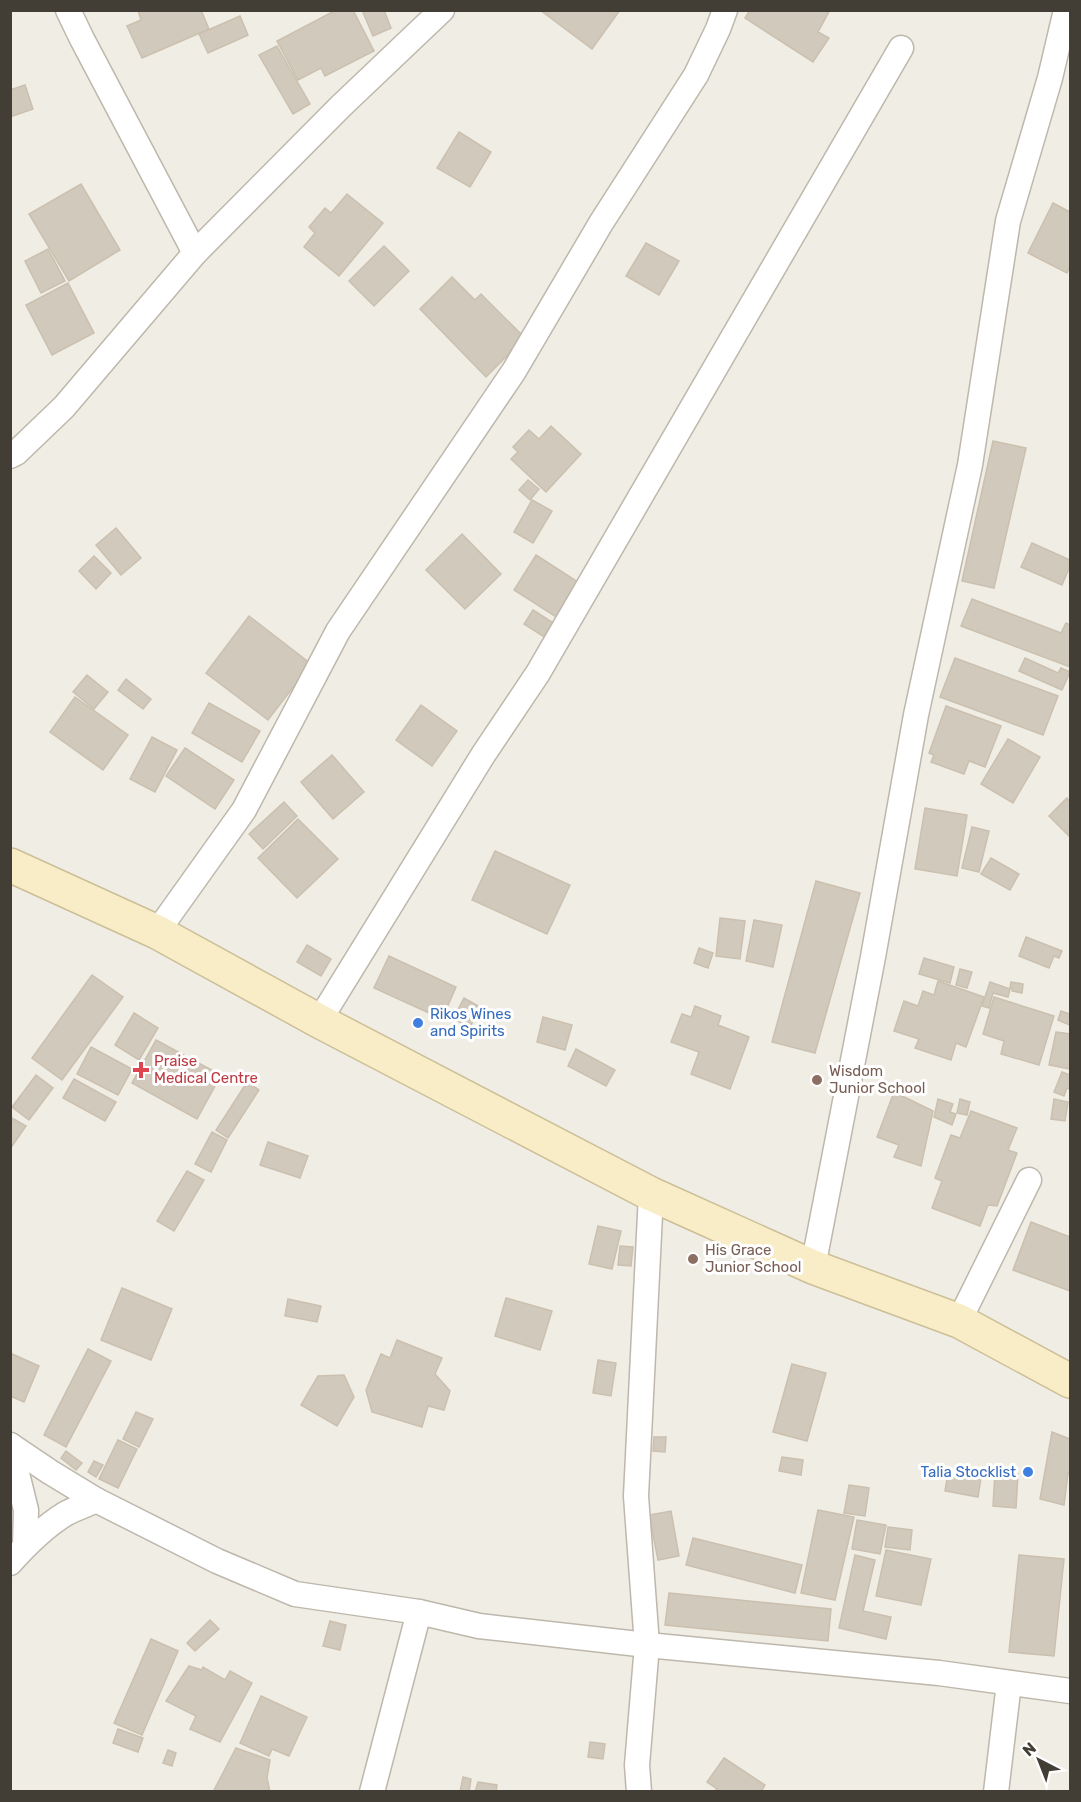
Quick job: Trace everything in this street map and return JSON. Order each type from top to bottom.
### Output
[{"type":"street","points":[[68,10],[195,253]]},
{"type":"street","points":[[10,456],[16,453],[64,407],[195,253],[341,106],[442,10]]},
{"type":"street","points":[[157,932],[244,810],[338,631],[514,371],[601,223],[696,75],[725,10]]},
{"type":"street","points":[[813,1267],[873,957],[916,715],[970,465],[1008,220],[1050,78],[1066,10]]},
{"type":"street","points":[[319,1021],[477,764],[538,674],[901,48]]},
{"type":"street","points":[[10,865],[157,932],[319,1021],[651,1194],[813,1267],[959,1321],[1071,1381]]},
{"type":"street","points":[[959,1321],[1029,1180]]},
{"type":"street","points":[[639,1791],[637,1765],[647,1645],[636,1496],[651,1194]]},
{"type":"street","points":[[10,1445],[96,1500],[217,1562],[295,1594],[419,1612],[480,1626],[647,1645],[939,1673],[1071,1691]]},
{"type":"street","points":[[10,1445],[26,1510],[18,1555]]},
{"type":"street","points":[[18,1555],[46,1527],[66,1514],[96,1500]]},
{"type":"street","points":[[372,1791],[419,1612]]},
{"type":"street","points":[[996,1791],[1010,1683]]},
{"type":"building","points":[[138,10],[201,10],[209,29],[142,58],[127,26],[141,20]]},
{"type":"building","points":[[336,10],[353,10],[374,51],[325,76],[321,68],[298,80],[277,41]]},
{"type":"building","points":[[362,10],[384,10],[391,28],[373,36]]},
{"type":"building","points":[[540,10],[620,10],[592,49]]},
{"type":"building","points":[[750,10],[830,10],[818,32],[829,38],[813,62],[745,18]]},
{"type":"building","points":[[240,16],[248,35],[208,53],[199,34]]},
{"type":"building","points":[[277,46],[310,104],[293,114],[259,55]]},
{"type":"building","points":[[25,85],[33,109],[10,117],[10,90]]},
{"type":"building","points":[[459,132],[491,152],[470,187],[437,168]]},
{"type":"building","points":[[81,184],[120,250],[69,281],[29,214]]},
{"type":"building","points":[[347,194],[383,223],[339,276],[304,247],[315,233],[309,227],[325,208],[331,213]]},
{"type":"building","points":[[1053,203],[1070,212],[1070,265],[1067,273],[1028,253]]},
{"type":"building","points":[[646,243],[679,261],[659,295],[626,276]]},
{"type":"building","points":[[384,246],[409,271],[374,306],[349,281]]},
{"type":"building","points":[[48,249],[65,281],[41,293],[25,261]]},
{"type":"building","points":[[452,277],[475,300],[481,294],[525,338],[486,377],[420,309]]},
{"type":"building","points":[[68,283],[94,333],[52,355],[26,305]]},
{"type":"building","points":[[551,426],[581,454],[546,492],[511,459],[518,452],[513,447],[529,430],[539,439]]},
{"type":"building","points":[[993,441],[1026,448],[994,588],[962,581]]},
{"type":"building","points":[[528,480],[539,489],[530,500],[519,490]]},
{"type":"building","points":[[532,500],[552,511],[533,543],[514,532]]},
{"type":"building","points":[[116,528],[141,558],[121,575],[96,545]]},
{"type":"building","points":[[462,534],[501,574],[465,609],[426,570]]},
{"type":"building","points":[[1032,543],[1070,560],[1070,566],[1062,585],[1021,567]]},
{"type":"building","points":[[536,555],[584,586],[561,620],[514,590]]},
{"type":"building","points":[[94,556],[111,573],[96,589],[79,571]]},
{"type":"building","points":[[972,599],[1061,633],[1066,623],[1070,625],[1070,667],[961,626]]},
{"type":"building","points":[[533,610],[558,626],[549,640],[524,624]]},
{"type":"building","points":[[249,616],[311,664],[268,720],[206,673]]},
{"type":"building","points":[[955,658],[1058,696],[1043,735],[940,697]]},
{"type":"building","points":[[1025,658],[1058,673],[1061,668],[1070,672],[1062,690],[1019,671]]},
{"type":"building","points":[[87,675],[108,692],[94,709],[73,692]]},
{"type":"building","points":[[126,679],[151,699],[143,709],[118,690]]},
{"type":"building","points":[[75,697],[128,735],[103,770],[50,732]]},
{"type":"building","points":[[209,703],[260,731],[242,762],[192,733]]},
{"type":"building","points":[[421,705],[457,731],[432,766],[396,740]]},
{"type":"building","points":[[946,706],[1001,726],[985,767],[969,761],[964,774],[931,762],[934,755],[929,753]]},
{"type":"building","points":[[152,737],[177,750],[155,792],[130,779]]},
{"type":"building","points":[[1008,739],[1040,757],[1013,803],[981,784]]},
{"type":"building","points":[[185,748],[234,780],[215,809],[166,776]]},
{"type":"building","points":[[332,755],[364,792],[333,819],[301,782]]},
{"type":"building","points":[[1067,798],[1070,802],[1070,837],[1049,816]]},
{"type":"building","points":[[284,802],[297,816],[263,849],[249,834]]},
{"type":"building","points":[[925,808],[967,815],[957,876],[915,869]]},
{"type":"building","points":[[298,819],[338,859],[297,898],[258,858]]},
{"type":"building","points":[[972,827],[989,831],[979,872],[962,868]]},
{"type":"building","points":[[495,851],[570,885],[547,934],[472,900]]},
{"type":"building","points":[[991,858],[1019,874],[1010,890],[981,874]]},
{"type":"building","points":[[816,881],[860,893],[815,1053],[772,1042]]},
{"type":"building","points":[[720,918],[745,921],[740,959],[716,956]]},
{"type":"building","points":[[754,920],[782,925],[773,967],[746,961]]},
{"type":"building","points":[[1026,937],[1062,951],[1059,958],[1054,956],[1049,968],[1019,956]]},
{"type":"building","points":[[307,945],[331,959],[321,976],[297,962]]},
{"type":"building","points":[[699,948],[713,953],[708,968],[694,963]]},
{"type":"building","points":[[389,956],[456,987],[442,1019],[374,988]]},
{"type":"building","points":[[924,958],[954,967],[950,983],[919,974]]},
{"type":"building","points":[[960,969],[972,972],[967,988],[956,985]]},
{"type":"building","points":[[92,975],[123,997],[62,1080],[32,1058]]},
{"type":"building","points":[[938,981],[984,997],[966,1047],[956,1043],[951,1060],[915,1048],[919,1039],[894,1031],[904,1001],[918,1006],[923,991],[934,995]]},
{"type":"building","points":[[990,982],[1010,989],[1008,997],[993,993],[989,1008],[982,1006]]},
{"type":"building","points":[[1011,982],[1023,984],[1022,993],[1012,991]]},
{"type":"building","points":[[994,997],[1054,1016],[1039,1065],[1001,1054],[1004,1041],[983,1034]]},
{"type":"building","points":[[464,998],[480,1007],[470,1027],[453,1019]]},
{"type":"building","points":[[695,1006],[721,1016],[718,1025],[749,1037],[730,1089],[691,1074],[699,1052],[671,1042],[682,1014],[691,1017]]},
{"type":"building","points":[[1061,1011],[1070,1014],[1070,1025],[1058,1020]]},
{"type":"building","points":[[134,1013],[158,1028],[139,1060],[115,1045]]},
{"type":"building","points":[[543,1017],[572,1025],[565,1050],[537,1042]]},
{"type":"building","points":[[1056,1032],[1070,1034],[1070,1069],[1049,1065]]},
{"type":"building","points":[[156,1040],[221,1075],[197,1119],[132,1083]]},
{"type":"building","points":[[91,1047],[132,1069],[118,1095],[77,1074]]},
{"type":"building","points":[[576,1049],[615,1070],[606,1086],[568,1066]]},
{"type":"building","points":[[1062,1072],[1070,1075],[1070,1089],[1067,1088],[1064,1096],[1054,1092]]},
{"type":"building","points":[[36,1075],[53,1088],[29,1120],[12,1107]]},
{"type":"building","points":[[74,1079],[116,1102],[105,1121],[63,1098]]},
{"type":"building","points":[[247,1082],[259,1090],[228,1138],[216,1130]]},
{"type":"building","points":[[894,1092],[933,1111],[921,1166],[894,1157],[899,1145],[877,1137]]},
{"type":"building","points":[[938,1099],[953,1104],[950,1112],[956,1114],[952,1125],[934,1117]]},
{"type":"building","points":[[960,1099],[970,1102],[967,1115],[957,1113]]},
{"type":"building","points":[[1054,1099],[1068,1102],[1065,1121],[1051,1119]]},
{"type":"building","points":[[971,1111],[1017,1128],[1008,1150],[1017,1153],[997,1206],[988,1205],[980,1226],[932,1208],[942,1181],[935,1178],[951,1135],[960,1138]]},
{"type":"building","points":[[10,1117],[26,1126],[10,1149]]},
{"type":"building","points":[[212,1132],[227,1140],[211,1172],[195,1164]]},
{"type":"building","points":[[268,1142],[308,1156],[300,1178],[260,1165]]},
{"type":"building","points":[[187,1171],[204,1180],[174,1231],[157,1221]]},
{"type":"building","points":[[1031,1222],[1070,1237],[1070,1291],[1013,1270]]},
{"type":"building","points":[[598,1226],[621,1231],[612,1269],[589,1264]]},
{"type":"building","points":[[620,1246],[633,1247],[631,1266],[618,1265]]},
{"type":"building","points":[[122,1288],[172,1309],[151,1360],[101,1340]]},
{"type":"building","points":[[506,1298],[552,1311],[540,1350],[495,1336]]},
{"type":"building","points":[[288,1299],[321,1306],[317,1322],[285,1316]]},
{"type":"building","points":[[397,1340],[442,1358],[435,1374],[450,1391],[444,1410],[428,1406],[422,1427],[372,1412],[366,1390],[381,1354],[390,1358]]},
{"type":"building","points":[[88,1349],[111,1361],[66,1447],[44,1435]]},
{"type":"building","points":[[10,1353],[39,1366],[24,1402],[10,1396]]},
{"type":"building","points":[[598,1360],[616,1363],[611,1396],[593,1393]]},
{"type":"building","points":[[792,1364],[826,1373],[807,1441],[773,1432]]},
{"type":"building","points":[[344,1375],[354,1397],[337,1426],[301,1405],[318,1376]]},
{"type":"building","points":[[136,1412],[153,1419],[139,1447],[123,1439]]},
{"type":"building","points":[[1052,1432],[1070,1439],[1070,1474],[1068,1473],[1064,1505],[1040,1499]]},
{"type":"building","points":[[654,1437],[666,1437],[665,1452],[653,1451]]},
{"type":"building","points":[[118,1440],[137,1449],[118,1488],[99,1479]]},
{"type":"building","points":[[66,1451],[82,1463],[76,1470],[61,1458]]},
{"type":"building","points":[[782,1457],[803,1460],[801,1475],[779,1471]]},
{"type":"building","points":[[94,1461],[103,1465],[96,1477],[88,1472]]},
{"type":"building","points":[[995,1472],[1018,1474],[1016,1508],[993,1506]]},
{"type":"building","points":[[948,1473],[981,1478],[978,1497],[945,1491]]},
{"type":"building","points":[[849,1485],[869,1488],[865,1516],[844,1513]]},
{"type":"building","points":[[818,1510],[854,1517],[835,1600],[801,1593]]},
{"type":"building","points":[[671,1511],[679,1556],[658,1560],[649,1515]]},
{"type":"building","points":[[857,1520],[886,1525],[880,1554],[852,1549]]},
{"type":"building","points":[[888,1527],[912,1530],[910,1550],[885,1547]]},
{"type":"building","points":[[693,1538],[802,1565],[795,1593],[686,1565]]},
{"type":"building","points":[[886,1550],[931,1559],[921,1605],[876,1596]]},
{"type":"building","points":[[855,1555],[875,1560],[863,1611],[891,1617],[886,1639],[839,1628]]},
{"type":"building","points":[[1019,1555],[1064,1559],[1054,1656],[1009,1652]]},
{"type":"building","points":[[669,1593],[831,1609],[828,1641],[665,1625]]},
{"type":"building","points":[[210,1620],[219,1629],[195,1651],[187,1643]]},
{"type":"building","points":[[330,1621],[346,1625],[340,1650],[323,1646]]},
{"type":"building","points":[[151,1639],[178,1651],[142,1735],[114,1723]]},
{"type":"building","points":[[189,1666],[202,1670],[203,1667],[225,1680],[230,1671],[252,1683],[220,1742],[190,1729],[196,1716],[166,1701]]},
{"type":"building","points":[[261,1696],[307,1717],[289,1756],[272,1749],[269,1756],[240,1743]]},
{"type":"building","points":[[118,1729],[143,1738],[138,1752],[113,1743]]},
{"type":"building","points":[[590,1742],[605,1744],[603,1759],[588,1757]]},
{"type":"building","points":[[236,1748],[270,1760],[267,1778],[270,1792],[213,1792]]},
{"type":"building","points":[[168,1750],[176,1753],[172,1766],[163,1763]]},
{"type":"building","points":[[724,1758],[765,1785],[761,1792],[714,1792],[717,1789],[707,1782]]},
{"type":"building","points":[[463,1777],[471,1779],[469,1792],[460,1792]]},
{"type":"building","points":[[478,1782],[497,1785],[496,1792],[475,1792]]},
{"type":"place","name":"Rikos Wines and Spirits","points":[[418,1023]]},
{"type":"place","name":"Praise Medical Centre","points":[[141,1070]]},
{"type":"place","name":"Wisdom Junior School","points":[[817,1080]]},
{"type":"place","name":"His Grace Junior School","points":[[693,1259]]},
{"type":"place","name":"Talia Stocklist","points":[[1028,1472]]}]
